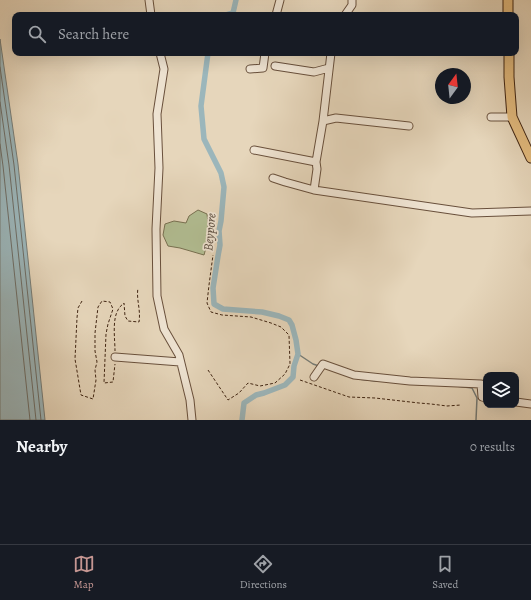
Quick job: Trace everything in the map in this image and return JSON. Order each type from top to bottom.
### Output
[{"type":"main road","points":[[508,0],[508,12]]},
{"type":"main road","points":[[509,56],[512,117],[531,158]]},
{"type":"street","points":[[149,0],[150,12]]},
{"type":"street","points":[[277,12],[280,0]]},
{"type":"street","points":[[347,12],[352,5],[352,0]]},
{"type":"street","points":[[161,56],[164,69],[157,114],[159,168],[156,229],[157,296],[164,329],[180,362],[190,400],[192,420]]},
{"type":"street","points":[[250,69],[263,68],[265,56]]},
{"type":"street","points":[[314,190],[317,169],[316,162],[323,121],[331,56]]},
{"type":"street","points":[[275,66],[314,72],[329,68]]},
{"type":"street","points":[[491,117],[512,117]]},
{"type":"street","points":[[323,121],[336,118],[410,126]]},
{"type":"street","points":[[254,150],[316,162]]},
{"type":"street","points":[[273,178],[314,190],[472,213],[531,211]]},
{"type":"street","points":[[115,357],[180,362]]},
{"type":"street","points":[[314,377],[322,364],[354,375],[410,381],[481,384],[483,397]]},
{"type":"street","points":[[519,402],[531,404]]},
{"type":"path","points":[[208,370],[228,400],[239,393],[248,383],[260,386],[275,382],[285,374],[290,364],[289,335],[280,326],[251,317],[222,315],[211,312],[207,303],[213,255]]},
{"type":"path","points":[[82,301],[78,308],[75,359],[81,395],[93,399],[97,362],[95,351],[95,333],[98,307],[102,301],[110,302],[113,309],[106,334],[104,383],[113,382],[115,364],[114,326],[116,315],[118,309],[124,303],[125,316],[128,322],[139,322],[140,315],[137,293],[138,288]]},
{"type":"path","points":[[300,380],[349,397],[375,398],[447,406],[461,405]]},
{"type":"green space","points":[[198,210],[207,214],[208,235],[204,255],[168,246],[163,235],[165,224],[174,221],[186,223],[189,216]]},
{"type":"water","points":[[0,39],[18,164],[45,420],[0,420]]},
{"type":"waterway","name":"Beypore","points":[[233,12],[236,0]]},
{"type":"waterway","name":"Beypore","points":[[208,56],[201,106],[204,139],[221,173],[224,187],[219,231],[220,245],[213,288],[214,304],[223,309],[262,312],[289,320],[296,340],[298,354],[294,366],[293,377],[285,385],[256,395],[244,403],[242,420]]},
{"type":"waterway","name":"Beypore","points":[[298,354],[313,364],[319,366]]},
{"type":"waterway","name":"Beypore","points":[[358,379],[376,381]]},
{"type":"waterway","name":"Beypore","points":[[456,386],[472,388],[477,398],[476,420]]}]
